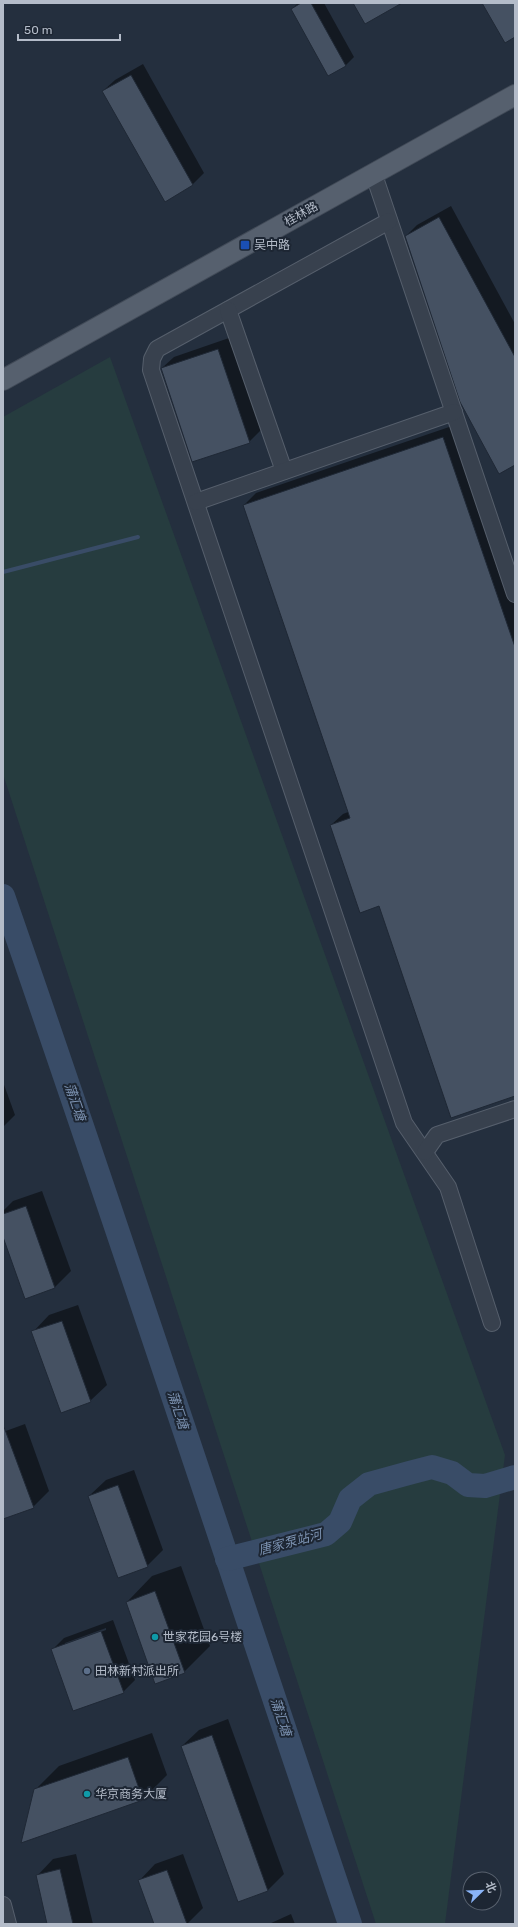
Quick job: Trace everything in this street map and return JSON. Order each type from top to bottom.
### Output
[{"type":"main road","name":"桂林路","points":[[3,380],[125,310],[374,175],[515,95]]},
{"type":"street","points":[[374,175],[515,594]]},
{"type":"street","points":[[389,221],[157,349],[152,360],[152,370],[404,1123],[448,1187],[492,1323]]},
{"type":"street","points":[[228,310],[284,471]]},
{"type":"street","points":[[196,502],[454,412]]},
{"type":"street","points":[[425,1152],[437,1135],[515,1109]]},
{"type":"street","points":[[3,1906],[8,1924]]},
{"type":"green space","points":[[110,357],[505,1455],[445,1924],[376,1924],[3,774],[3,417]]},
{"type":"building","points":[[301,3],[311,3],[346,66],[328,76],[291,9]]},
{"type":"building","points":[[353,3],[402,3],[365,24]]},
{"type":"building","points":[[482,3],[515,3],[515,37],[505,43]]},
{"type":"building","points":[[131,75],[193,185],[165,202],[102,91]]},
{"type":"building","points":[[439,217],[515,357],[515,465],[499,474],[460,402],[405,236]]},
{"type":"building","points":[[218,349],[250,443],[192,462],[161,368]]},
{"type":"building","points":[[443,437],[515,647],[515,1096],[451,1118],[379,906],[360,913],[330,825],[350,818],[243,505]]},
{"type":"building","points":[[26,1206],[55,1288],[25,1299],[3,1237],[3,1214]]},
{"type":"building","points":[[62,1321],[91,1402],[61,1413],[31,1331]]},
{"type":"building","points":[[3,1427],[34,1508],[3,1519]]},
{"type":"building","points":[[118,1485],[148,1567],[118,1578],[88,1496]]},
{"type":"building","name":"世家花园6号楼","points":[[155,1591],[185,1673],[155,1684],[126,1602]]},
{"type":"building","name":"田林新村派出所","points":[[101,1631],[124,1693],[73,1711],[51,1649]]},
{"type":"building","points":[[212,1735],[268,1891],[238,1902],[181,1746]]},
{"type":"building","name":"华京商务大厦","points":[[128,1757],[143,1800],[21,1843],[34,1789]]},
{"type":"building","points":[[60,1869],[73,1924],[47,1924],[36,1875]]},
{"type":"building","points":[[167,1870],[187,1924],[154,1924],[138,1880]]},
{"type":"waterway","points":[[3,572],[138,537]]},
{"type":"waterway","name":"蒲汇塘","points":[[3,896],[135,1281],[350,1924]]},
{"type":"waterway","name":"唐家泵站河","points":[[227,1559],[326,1534],[340,1522],[350,1499],[369,1484],[432,1467],[452,1473],[468,1485],[485,1486],[515,1477]]},
{"type":"place","name":"吴中路","points":[[245,245]]},
{"type":"place","name":"世家花园6号楼","points":[[155,1637]]},
{"type":"place","name":"田林新村派出所","points":[[87,1671]]},
{"type":"place","name":"华京商务大厦","points":[[87,1794]]}]
